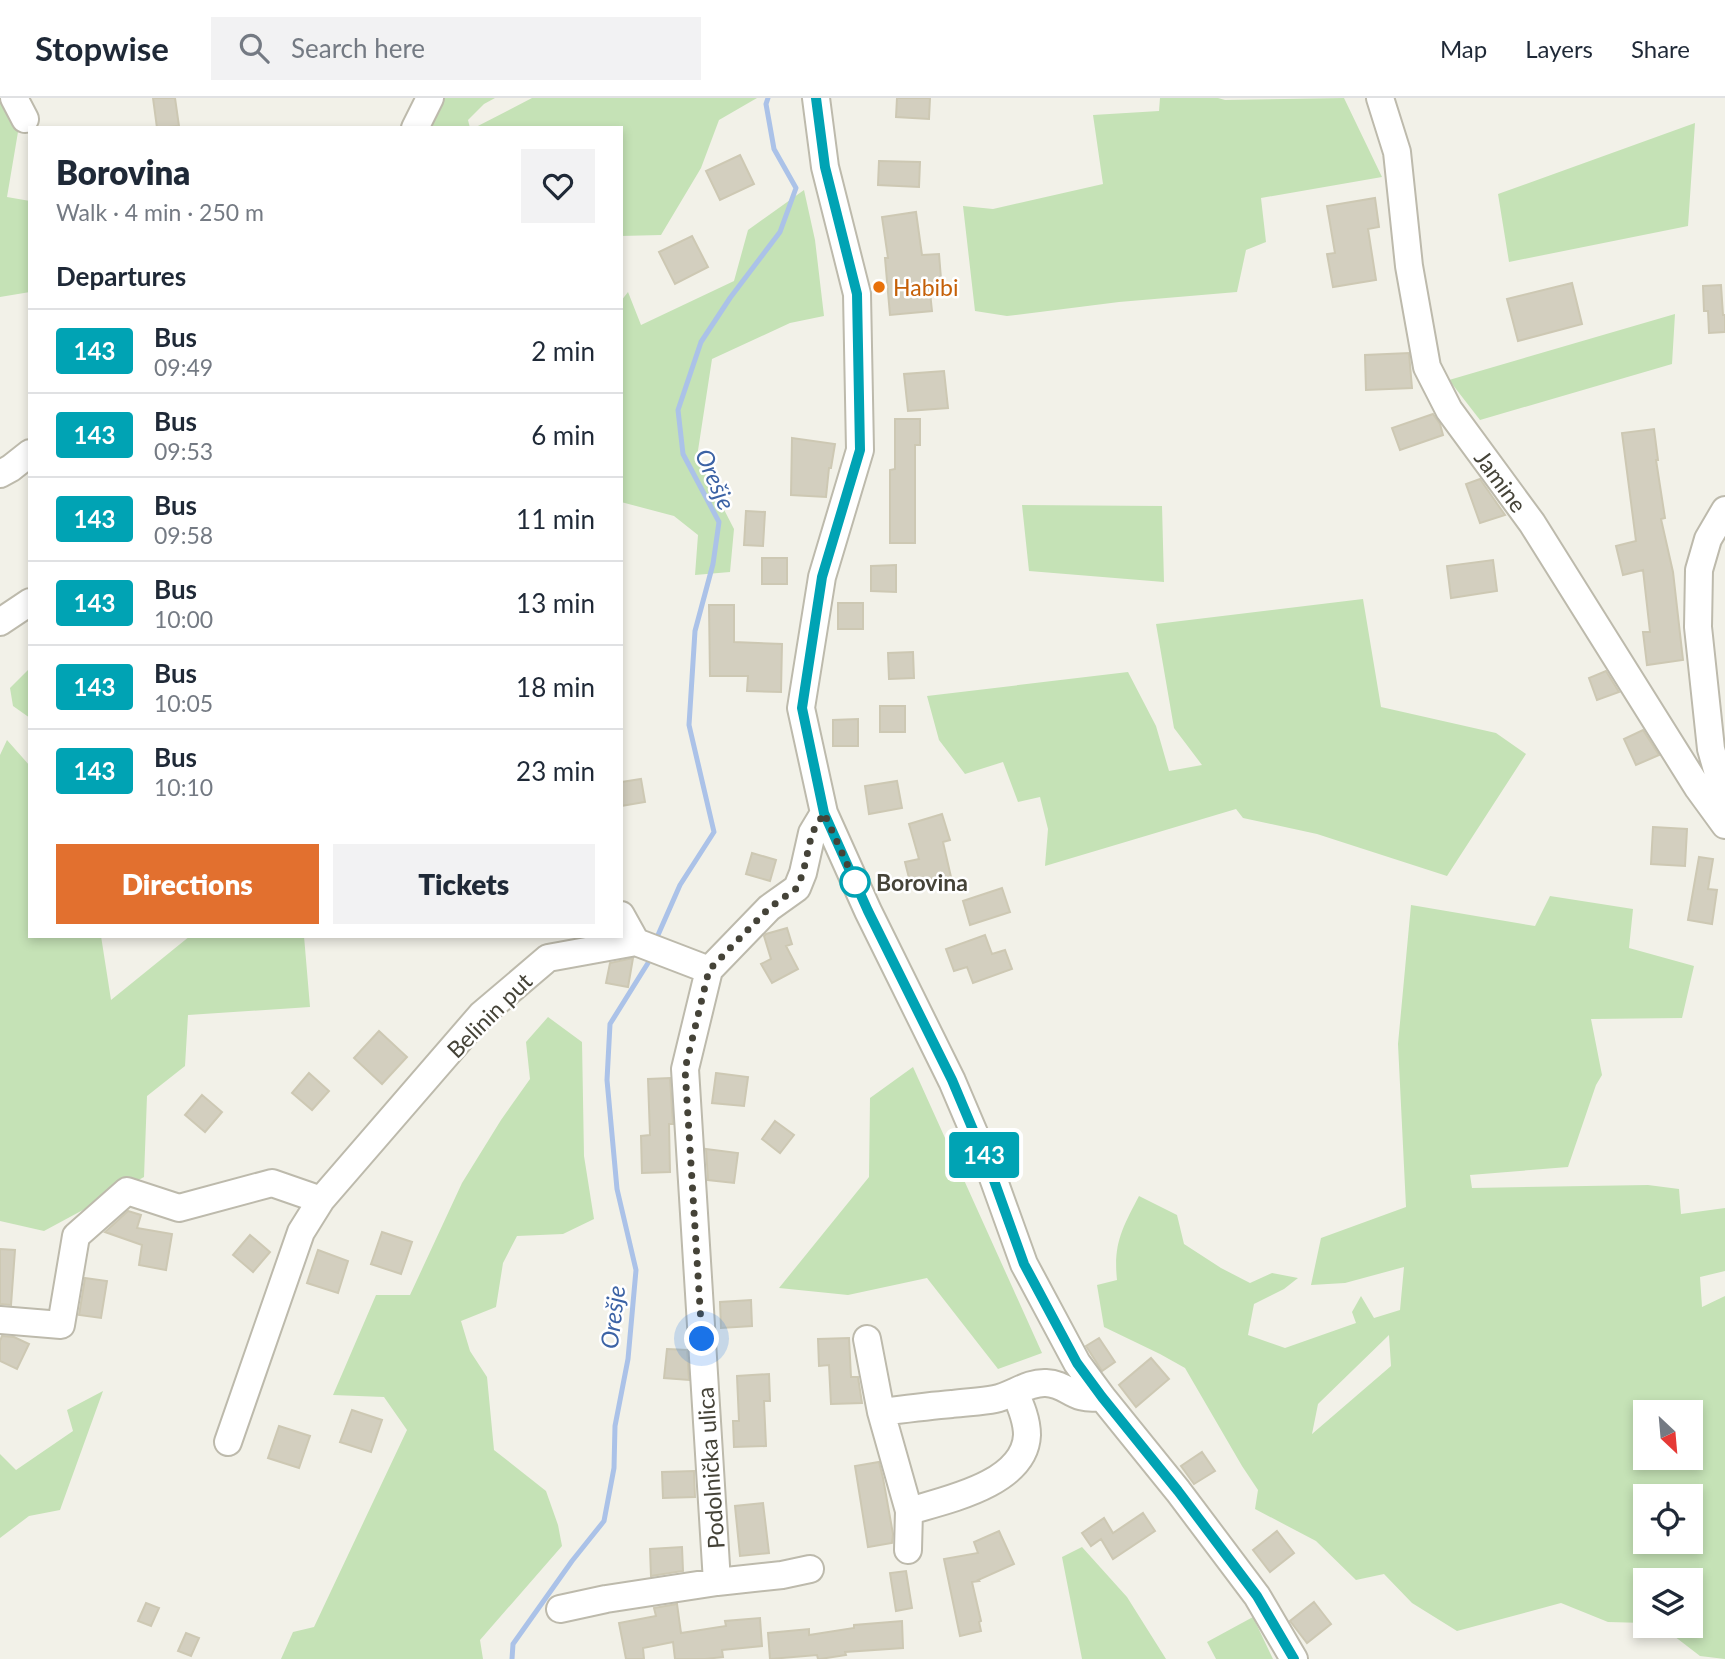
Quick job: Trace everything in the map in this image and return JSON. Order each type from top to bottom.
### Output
[{"type":"street","points":[[416,126],[430,98]]},
{"type":"street","points":[[816,98],[825,167],[857,294],[860,450],[822,577],[802,708],[824,813],[868,911],[952,1080],[992,1175],[1024,1264],[1077,1363],[1249,1585],[1294,1659]]},
{"type":"street","name":"Jamine","points":[[1380,98],[1397,152],[1409,266],[1427,366],[1449,411],[1532,523],[1698,788],[1725,825]]},
{"type":"street","points":[[0,474],[28,455]]},
{"type":"street","points":[[1725,510],[1707,539],[1699,570],[1698,593],[1698,627],[1711,749],[1725,798]]},
{"type":"street","points":[[0,622],[28,603]]},
{"type":"street","points":[[623,919],[636,942],[709,970],[769,908],[797,888],[812,833],[824,813]]},
{"type":"street","name":"Belinin put","points":[[228,1442],[301,1233],[321,1200],[481,1015],[548,958],[636,942]]},
{"type":"street","name":"Podolnička ulica","points":[[709,970],[685,1069],[718,1582]]},
{"type":"street","points":[[0,1320],[61,1325],[76,1237],[127,1191],[179,1208],[272,1183],[321,1200]]},
{"type":"street","points":[[867,1339],[881,1412],[909,1511],[908,1550]]},
{"type":"street","points":[[881,1412],[994,1400],[1033,1384],[1049,1383],[1089,1399],[1102,1397]]},
{"type":"street","points":[[909,1511],[970,1493],[994,1481],[1014,1464],[1023,1453],[1027,1436],[1024,1414],[1015,1393]]},
{"type":"street","name":"Podolnička ulica","points":[[560,1609],[606,1599],[810,1569]]},
{"type":"green space","points":[[2,98],[18,132],[7,197],[28,201],[28,292],[0,297]]},
{"type":"green space","points":[[445,98],[495,98],[484,104],[468,120],[470,126],[429,126],[439,113]]},
{"type":"green space","points":[[532,98],[757,98],[719,120],[701,168],[661,235],[623,236],[623,126],[478,126]]},
{"type":"green space","points":[[1160,98],[1344,98],[1382,177],[1261,198],[1266,242],[1246,250],[1237,292],[1119,302],[1007,316],[975,311],[963,206],[993,209],[1103,184],[1093,115],[1159,111]]},
{"type":"green space","points":[[1695,123],[1688,226],[1509,262],[1498,194]]},
{"type":"green space","points":[[804,190],[815,240],[824,316],[790,323],[712,359],[697,457],[734,529],[730,572],[695,575],[698,535],[674,516],[623,503],[623,298],[628,292],[641,325],[734,281],[748,230]]},
{"type":"green space","points":[[1675,314],[1672,364],[1480,420],[1449,380]]},
{"type":"green space","points":[[1022,505],[1162,506],[1164,582],[1029,571]]},
{"type":"green space","points":[[1363,599],[1381,707],[1496,733],[1526,754],[1447,876],[1317,834],[1243,818],[1236,809],[1045,866],[1048,829],[1040,797],[1018,802],[1003,762],[965,774],[939,740],[927,696],[1128,672],[1156,726],[1169,771],[1202,765],[1174,728],[1156,624]]},
{"type":"green space","points":[[28,670],[28,717],[13,706],[10,688]]},
{"type":"green space","points":[[7,740],[28,764],[28,938],[101,938],[111,1000],[188,938],[304,938],[310,1007],[188,1015],[185,1066],[147,1096],[144,1177],[44,1231],[0,1221],[0,755]]},
{"type":"green space","points":[[1550,896],[1633,909],[1629,948],[1694,966],[1682,1018],[1591,1019],[1602,1075],[1596,1085],[1568,1167],[1470,1175],[1472,1188],[1648,1185],[1679,1189],[1681,1214],[1725,1208],[1725,1271],[1700,1277],[1702,1307],[1725,1296],[1725,1659],[1700,1656],[1677,1638],[1703,1638],[1703,1568],[1633,1568],[1633,1623],[1608,1622],[1561,1603],[1457,1631],[1412,1603],[1384,1574],[1356,1580],[1316,1541],[1255,1509],[1258,1490],[1185,1368],[1104,1327],[1097,1285],[1117,1280],[1118,1245],[1139,1196],[1177,1215],[1184,1244],[1250,1283],[1272,1273],[1298,1278],[1284,1289],[1254,1304],[1248,1335],[1285,1348],[1356,1323],[1352,1312],[1361,1296],[1374,1318],[1400,1310],[1404,1267],[1345,1283],[1311,1285],[1321,1238],[1406,1207],[1398,1044],[1411,905],[1535,926]],"holes":[[[1389,1335],[1391,1366],[1312,1434],[1318,1404]]]},
{"type":"green space","points":[[548,1017],[582,1042],[584,1156],[594,1219],[563,1234],[517,1236],[503,1263],[496,1307],[461,1321],[470,1351],[487,1377],[494,1450],[546,1491],[562,1546],[480,1640],[483,1659],[281,1659],[293,1632],[314,1627],[407,1430],[384,1397],[333,1395],[376,1295],[410,1295],[462,1183],[530,1079],[526,1042]]},
{"type":"green space","points":[[913,1067],[1042,1353],[998,1369],[927,1278],[848,1295],[779,1288],[869,1177],[870,1098]]},
{"type":"green space","points":[[103,1391],[60,1510],[29,1516],[0,1538],[0,1454],[16,1470],[73,1431],[67,1410]]},
{"type":"green space","points":[[1082,1547],[1127,1597],[1166,1659],[1082,1659],[1062,1557]]},
{"type":"green space","points":[[1253,1617],[1273,1659],[1216,1659],[1207,1642]]},
{"type":"building","points":[[153,98],[175,98],[179,126],[157,126]]},
{"type":"building","points":[[897,98],[930,98],[929,119],[896,117]]},
{"type":"building","points":[[740,155],[754,184],[720,200],[706,171]]},
{"type":"building","points":[[879,161],[920,162],[919,187],[878,185]]},
{"type":"building","points":[[1375,198],[1379,227],[1368,229],[1376,280],[1333,287],[1327,254],[1335,253],[1327,206]]},
{"type":"building","points":[[916,212],[922,255],[939,254],[942,291],[930,292],[932,311],[890,315],[885,258],[888,258],[882,217]]},
{"type":"building","points":[[692,236],[708,267],[675,284],[659,252]]},
{"type":"building","points":[[1572,283],[1582,324],[1518,341],[1507,299]]},
{"type":"building","points":[[1721,285],[1725,332],[1709,333],[1708,311],[1704,311],[1703,286]]},
{"type":"building","points":[[1409,353],[1412,388],[1366,390],[1365,355]]},
{"type":"building","points":[[944,371],[948,408],[908,411],[904,374]]},
{"type":"building","points":[[1433,414],[1443,435],[1400,450],[1392,428]]},
{"type":"building","points":[[895,419],[920,419],[920,445],[915,445],[915,543],[890,543],[890,470],[895,469]]},
{"type":"building","points":[[1654,429],[1665,518],[1661,519],[1673,572],[1683,660],[1647,665],[1643,632],[1650,632],[1643,570],[1623,575],[1616,546],[1636,541],[1622,433]]},
{"type":"building","points":[[792,438],[835,444],[826,497],[791,495]]},
{"type":"building","points":[[1480,479],[1505,515],[1480,523],[1466,484]]},
{"type":"building","points":[[746,511],[765,512],[763,546],[744,545]]},
{"type":"building","points":[[762,558],[787,558],[787,584],[762,584]]},
{"type":"building","points":[[1493,560],[1497,591],[1451,598],[1447,566]]},
{"type":"building","points":[[896,565],[896,592],[871,591],[871,566]]},
{"type":"building","points":[[838,603],[863,603],[863,629],[838,629]]},
{"type":"building","points":[[709,605],[734,605],[734,642],[782,644],[781,692],[747,691],[748,676],[710,676]]},
{"type":"building","points":[[913,652],[914,678],[889,679],[888,653]]},
{"type":"building","points":[[1606,671],[1619,692],[1597,700],[1589,678]]},
{"type":"building","points":[[880,706],[905,706],[905,732],[880,732]]},
{"type":"building","points":[[858,719],[858,746],[833,746],[833,720]]},
{"type":"building","points":[[1643,730],[1659,755],[1636,765],[1624,739]]},
{"type":"building","points":[[641,779],[645,802],[623,806],[623,782]]},
{"type":"building","points":[[897,781],[902,808],[869,814],[865,786]]},
{"type":"building","points":[[942,814],[950,840],[943,842],[951,877],[911,886],[905,862],[919,859],[909,824]]},
{"type":"building","points":[[1653,827],[1687,829],[1685,866],[1651,864]]},
{"type":"building","points":[[752,853],[776,860],[770,881],[746,874]]},
{"type":"building","points":[[1699,857],[1713,859],[1708,889],[1717,890],[1712,924],[1688,920]]},
{"type":"building","points":[[1002,888],[1010,912],[970,925],[963,901]]},
{"type":"building","points":[[787,928],[792,944],[786,946],[798,969],[772,983],[761,964],[771,959],[764,936]]},
{"type":"building","points":[[985,935],[992,954],[1005,950],[1012,969],[973,983],[967,967],[954,971],[946,949]]},
{"type":"building","points":[[633,958],[628,987],[606,983],[610,963]]},
{"type":"building","points":[[379,1031],[407,1057],[382,1084],[354,1058]]},
{"type":"building","points":[[309,1073],[329,1091],[312,1110],[292,1093]]},
{"type":"building","points":[[716,1073],[748,1077],[744,1106],[712,1103]]},
{"type":"building","points":[[670,1078],[673,1124],[669,1124],[670,1172],[642,1173],[641,1136],[650,1135],[648,1079]]},
{"type":"building","points":[[202,1095],[222,1112],[205,1132],[185,1115]]},
{"type":"building","points":[[775,1121],[794,1135],[780,1153],[762,1139]]},
{"type":"building","points":[[706,1149],[738,1153],[734,1183],[708,1180]]},
{"type":"building","points":[[128,1211],[141,1215],[137,1228],[172,1234],[166,1270],[139,1265],[142,1245],[105,1232]]},
{"type":"building","points":[[382,1232],[412,1242],[401,1274],[371,1264]]},
{"type":"building","points":[[250,1235],[270,1252],[253,1272],[233,1255]]},
{"type":"building","points":[[0,1249],[15,1250],[11,1305],[0,1304]]},
{"type":"building","points":[[318,1250],[348,1261],[338,1293],[307,1283]]},
{"type":"building","points":[[85,1278],[107,1281],[101,1318],[79,1315]]},
{"type":"building","points":[[751,1300],[752,1326],[721,1328],[720,1302]]},
{"type":"building","points":[[2,1336],[14,1337],[29,1344],[17,1369],[0,1361]]},
{"type":"building","points":[[849,1338],[851,1377],[858,1377],[862,1403],[831,1404],[829,1365],[819,1366],[818,1339]]},
{"type":"building","points":[[1099,1338],[1115,1362],[1102,1371],[1086,1346]]},
{"type":"building","points":[[667,1349],[687,1350],[689,1380],[664,1378]]},
{"type":"building","points":[[1151,1358],[1169,1379],[1136,1407],[1119,1385]]},
{"type":"building","points":[[769,1374],[770,1401],[764,1401],[766,1446],[734,1447],[733,1421],[739,1421],[737,1376]]},
{"type":"building","points":[[352,1410],[382,1420],[371,1452],[340,1442]]},
{"type":"building","points":[[279,1426],[310,1436],[299,1468],[268,1458]]},
{"type":"building","points":[[1202,1452],[1215,1471],[1194,1484],[1181,1466]]},
{"type":"building","points":[[879,1462],[893,1534],[892,1543],[868,1547],[855,1466]]},
{"type":"building","points":[[694,1471],[695,1497],[663,1498],[662,1472]]},
{"type":"building","points":[[763,1503],[769,1553],[740,1556],[735,1506]]},
{"type":"building","points":[[1143,1513],[1155,1531],[1113,1559],[1101,1539],[1091,1546],[1082,1533],[1104,1518],[1113,1533]]},
{"type":"building","points":[[999,1531],[1014,1564],[972,1582],[981,1631],[960,1636],[944,1559],[978,1553],[974,1542]]},
{"type":"building","points":[[1277,1531],[1294,1553],[1270,1572],[1253,1550]]},
{"type":"building","points":[[682,1547],[683,1571],[651,1576],[650,1549]]},
{"type":"building","points":[[906,1571],[912,1608],[896,1611],[890,1573]]},
{"type":"building","points":[[1314,1602],[1331,1624],[1307,1643],[1290,1621]]},
{"type":"building","points":[[146,1603],[159,1608],[151,1626],[138,1621]]},
{"type":"building","points":[[677,1604],[681,1633],[726,1626],[725,1621],[760,1618],[762,1646],[722,1650],[723,1657],[675,1659],[673,1642],[643,1648],[644,1659],[626,1659],[619,1623],[656,1616],[654,1608]]},
{"type":"building","points":[[902,1621],[903,1648],[845,1652],[846,1655],[820,1659],[817,1655],[770,1659],[768,1633],[809,1629],[809,1635],[854,1628],[854,1625]]},
{"type":"building","points":[[186,1633],[199,1638],[191,1656],[178,1651]]},
{"type":"waterway","name":"Orešje","points":[[658,935],[680,885],[714,832],[689,725],[695,631],[713,564],[719,522],[683,454],[678,410],[701,342],[730,298],[780,232],[796,188],[774,149],[766,104],[768,98]]},
{"type":"waterway","name":"Orešje","points":[[512,1659],[513,1644],[604,1521],[614,1468],[615,1426],[628,1359],[636,1270],[617,1189],[607,1080],[610,1024],[648,963]]},
{"type":"bus line","name":"143","points":[[816,98],[825,167],[857,294],[860,450],[822,577],[802,708],[824,813],[868,911],[952,1080],[992,1175],[1024,1264],[1077,1363],[1257,1596],[1294,1659]]},
{"type":"place","name":"Habibi","points":[[879,287]]},
{"type":"place","name":"Borovina","points":[[855,882]]},
{"type":"route","points":[[702,1339],[685,1069],[709,970],[769,908],[797,888],[812,833],[824,813],[857,886],[855,882]]}]
